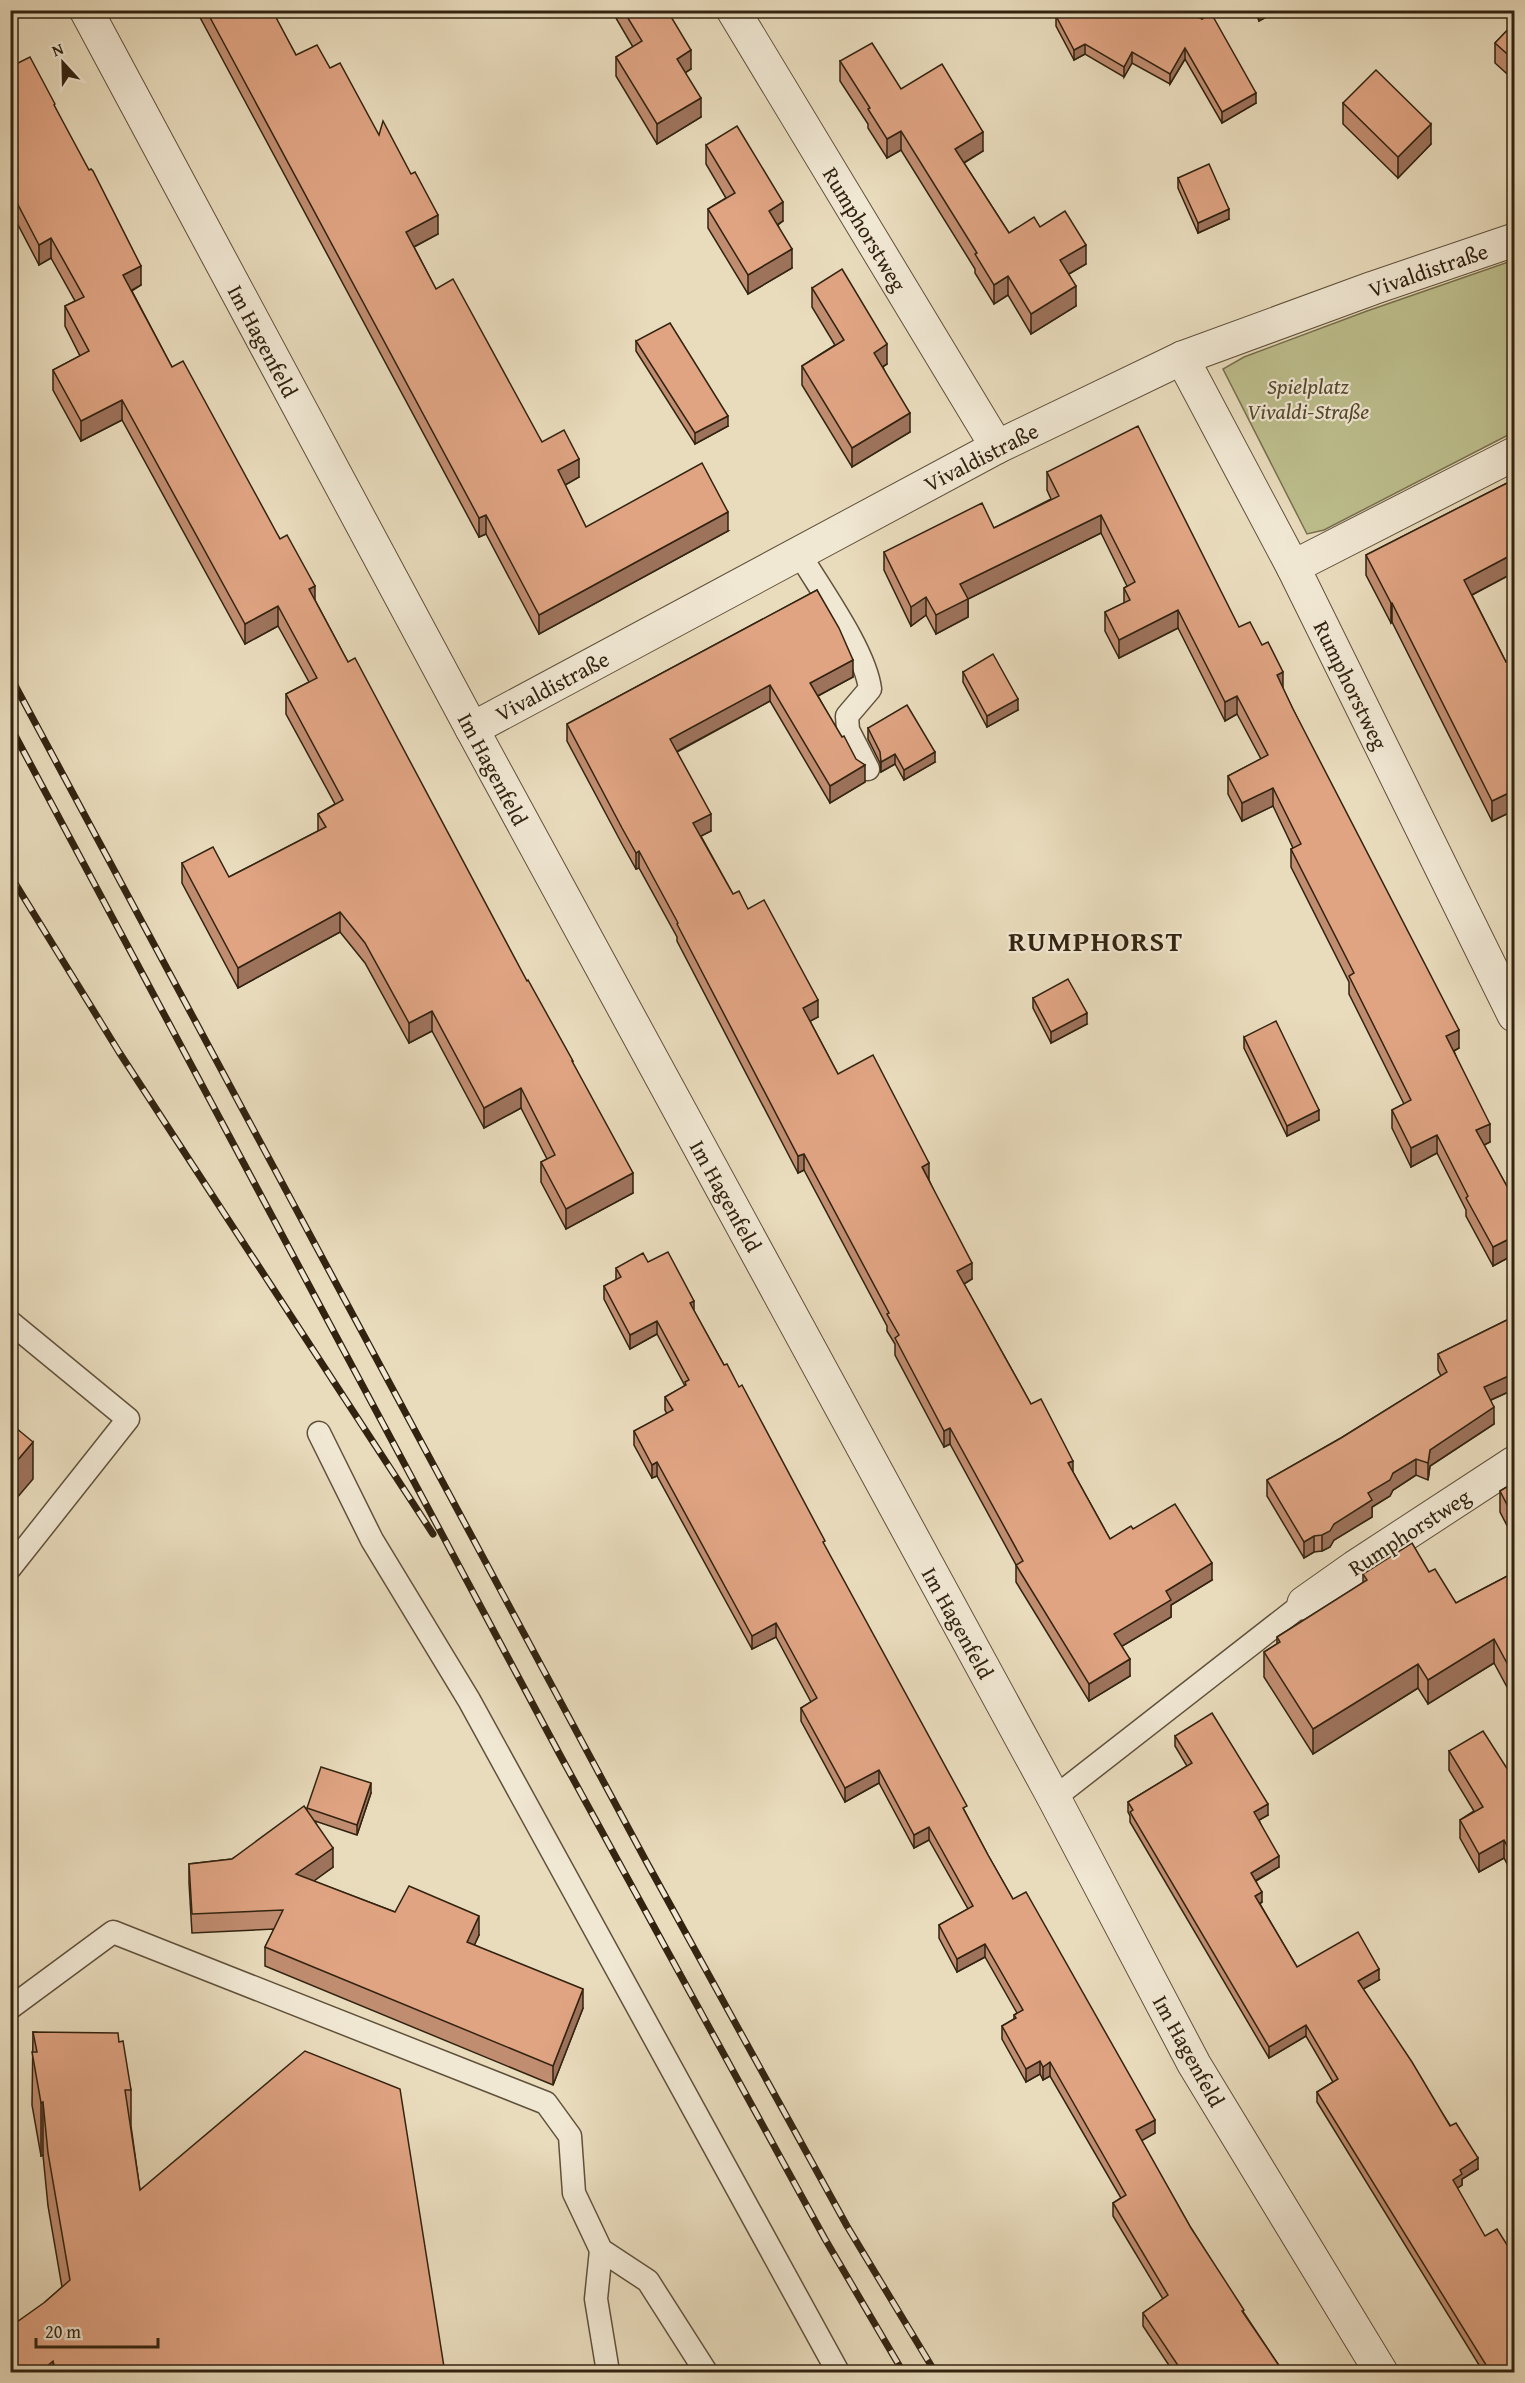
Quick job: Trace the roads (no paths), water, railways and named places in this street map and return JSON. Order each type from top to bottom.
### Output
[{"type":"street","name":"Im Hagenfeld","points":[[86,10],[472,729],[1054,1798],[1194,2064],[1381,2373]]},
{"type":"street","name":"Rumphorstweg","points":[[733,10],[997,447]]},
{"type":"street","name":"Vivaldistraße","points":[[472,729],[997,447],[1182,358],[1362,292],[1515,240]]},
{"type":"street","name":"Rumphorstweg","points":[[1182,358],[1293,567],[1515,1015]]},
{"type":"street","points":[[1293,567],[1515,454]]},
{"type":"street","name":"Rumphorstweg","points":[[1304,1603],[1515,1463]]},
{"type":"lane","points":[[799,553],[868,674],[870,689],[847,716],[848,730],[868,769]]},
{"type":"lane","points":[[10,1322],[128,1419],[10,1568]]},
{"type":"lane","points":[[319,1433],[372,1540],[469,1700],[838,2373]]},
{"type":"lane","points":[[1054,1798],[1304,1603]]},
{"type":"lane","points":[[10,2008],[113,1932],[546,2103],[570,2136],[574,2193],[601,2250],[596,2299],[608,2373]]},
{"type":"lane","points":[[601,2250],[648,2281],[706,2373]]},
{"type":"railway","points":[[10,676],[646,1861],[847,2226],[935,2372]]},
{"type":"railway","points":[[10,726],[560,1755],[825,2239],[903,2372]]},
{"type":"railway","points":[[10,875],[119,1052],[433,1534]]},
{"type":"district","name":"RUMPHORST","points":[[1096,940]]},
{"type":"park label","name":"Spielplatz Vivaldi-Straße","points":[[1308,398]]}]
